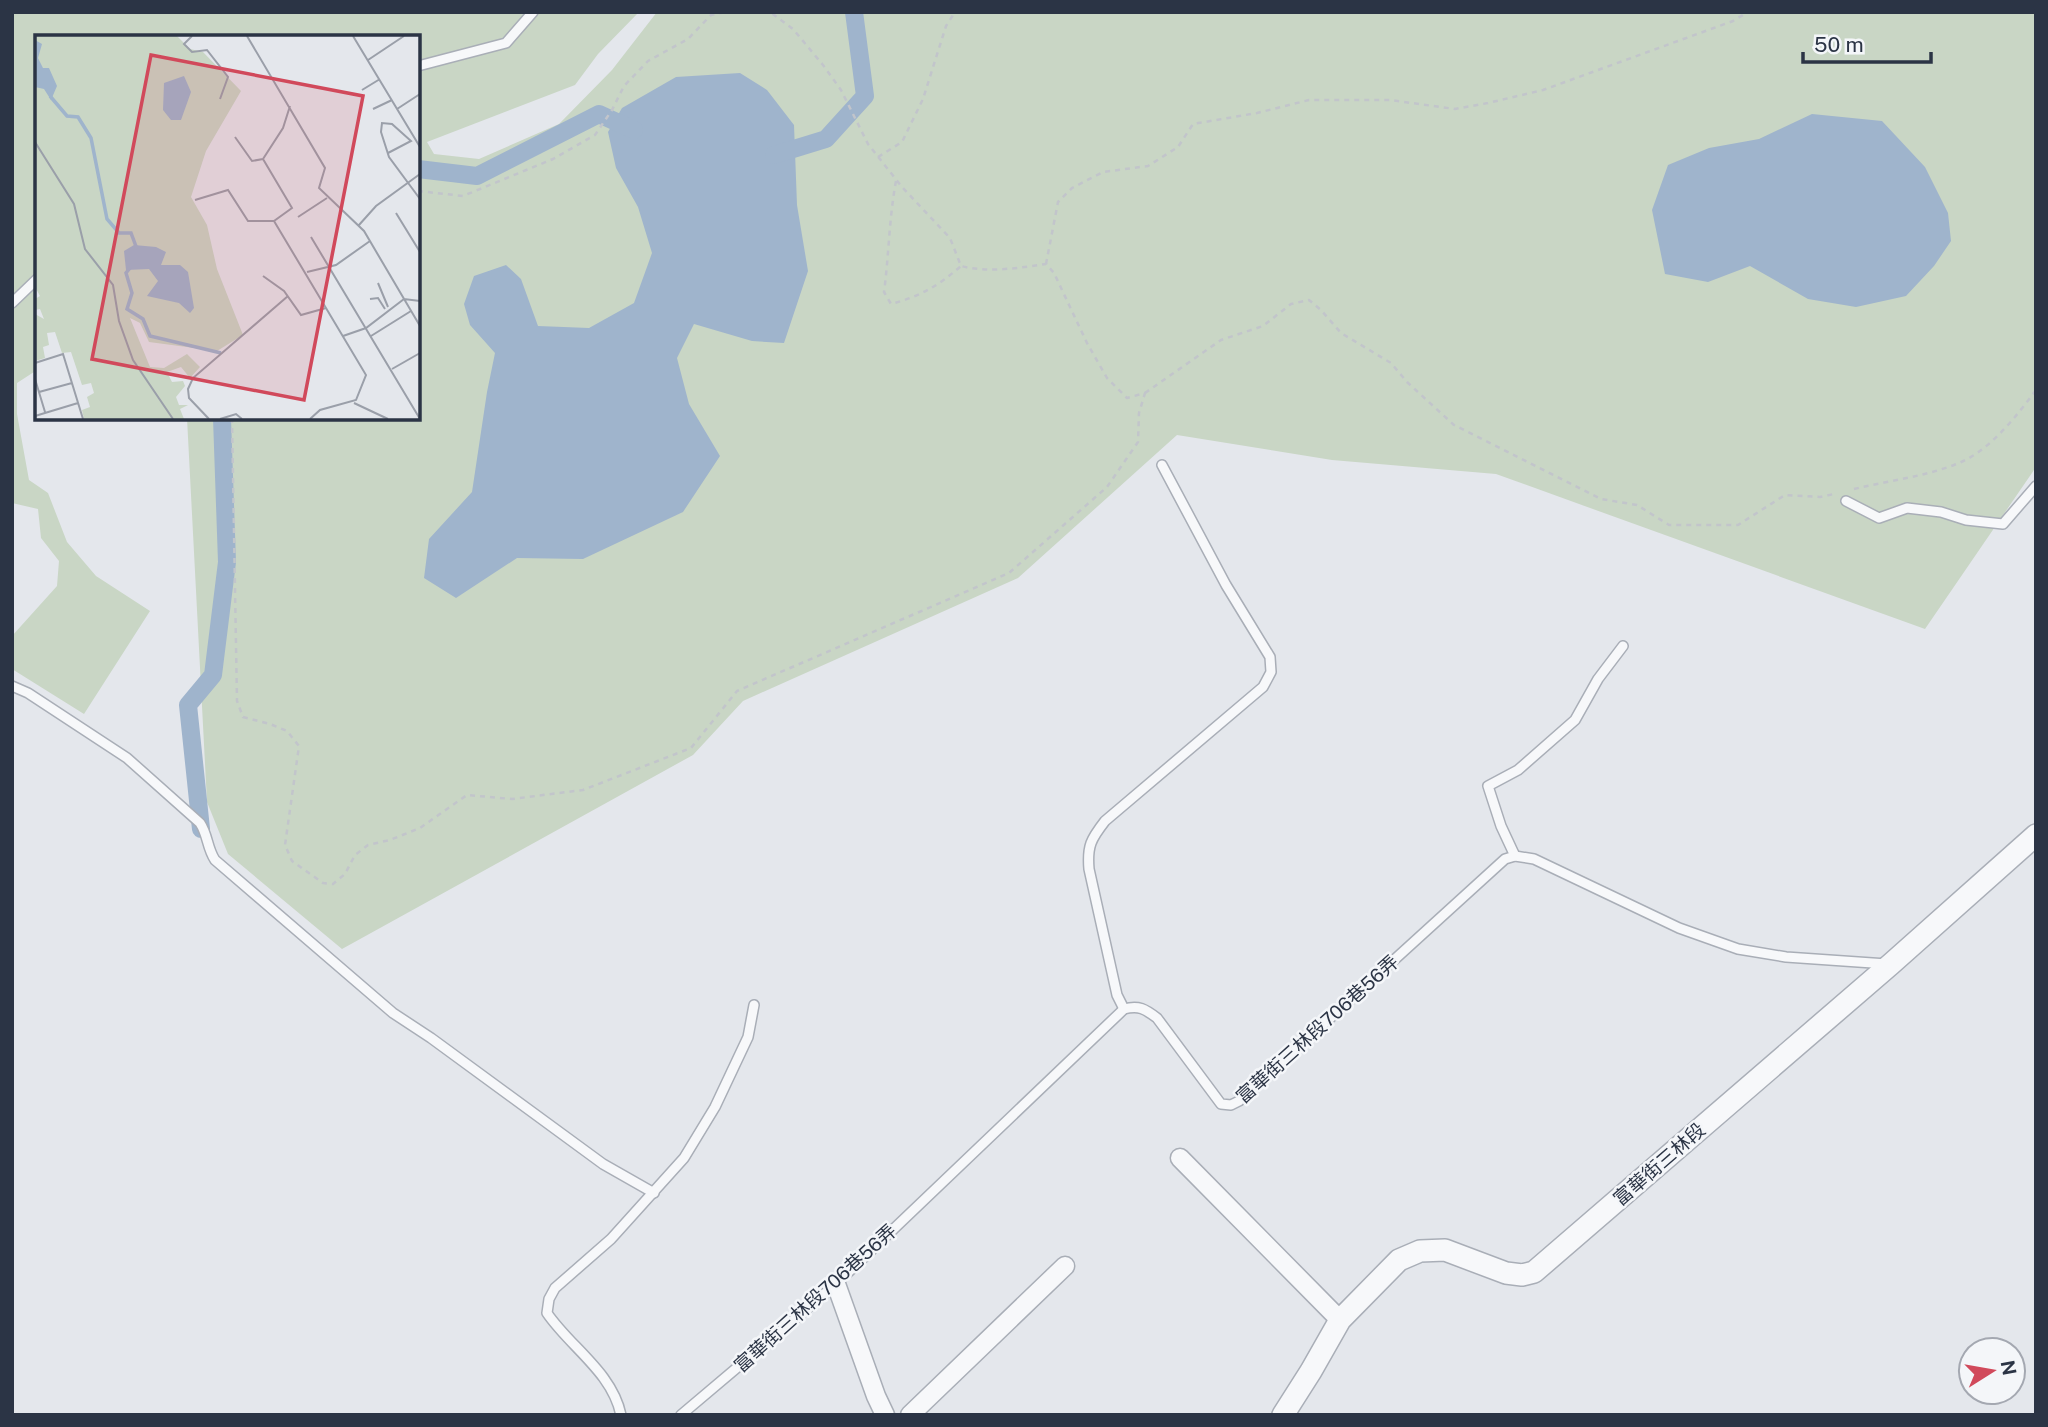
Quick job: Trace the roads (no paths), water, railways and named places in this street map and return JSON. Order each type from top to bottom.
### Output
[{"type":"street","name":"富華街三林段","points":[[1283,1415],[1340,1320],[1399,1260],[1420,1251],[1445,1250],[1506,1273],[1522,1275],[1534,1272],[2036,835]]},
{"type":"street","points":[[1180,1158],[1340,1320]]},
{"type":"street","points":[[910,1415],[1065,1266]]},
{"type":"street","points":[[836,1283],[885,1415]]},
{"type":"lane","points":[[420,65],[506,43],[533,12]]},
{"type":"lane","points":[[12,303],[35,281]]},
{"type":"lane","points":[[1124,1009],[1117,995],[1088,869],[1088,851],[1092,837],[1105,821],[1263,687],[1271,672],[1270,657],[1226,585],[1162,465]]},
{"type":"lane","points":[[1843,497],[1879,518],[1907,508],[1941,512],[1966,520],[2003,524],[2036,486]]},
{"type":"lane","points":[[1623,646],[1598,678],[1576,720],[1518,770],[1488,786],[1501,826],[1516,856],[1534,859],[1679,928],[1738,949],[1786,957],[1891,964]]},
{"type":"lane","points":[[12,686],[28,693],[127,758],[200,823],[206,833],[209,852],[215,860],[393,1013],[603,1164],[654,1193]]},
{"type":"lane","name":"富華街三林段706巷56弄","points":[[681,1415],[836,1283],[1124,1009],[1144,1008],[1157,1018],[1222,1104],[1231,1105],[1240,1101],[1505,859],[1516,856]]},
{"type":"lane","points":[[621,1415],[611,1390],[588,1357],[548,1313],[549,1299],[555,1288],[611,1239],[684,1158],[716,1107],[748,1037],[754,1005]]},
{"type":"water","points":[[740,73],[767,90],[794,125],[797,205],[808,271],[784,343],[752,341],[694,324],[677,358],[689,404],[720,456],[683,512],[583,559],[517,558],[456,598],[424,578],[429,539],[472,492],[495,353],[470,325],[464,304],[474,276],[506,265],[521,279],[538,326],[589,328],[634,303],[652,253],[638,207],[616,168],[608,132],[622,108],[676,77]]},
{"type":"water","points":[[1812,114],[1882,121],[1925,167],[1948,213],[1951,241],[1934,266],[1906,296],[1856,307],[1808,299],[1750,266],[1708,282],[1665,274],[1652,210],[1668,165],[1709,148],[1759,139]]},
{"type":"waterway","points":[[774,155],[826,139],[865,96],[854,12]]},
{"type":"waterway","points":[[420,169],[477,176],[599,114],[634,130]]},
{"type":"waterway","points":[[201,829],[188,705],[213,675],[227,562],[222,420]]}]
